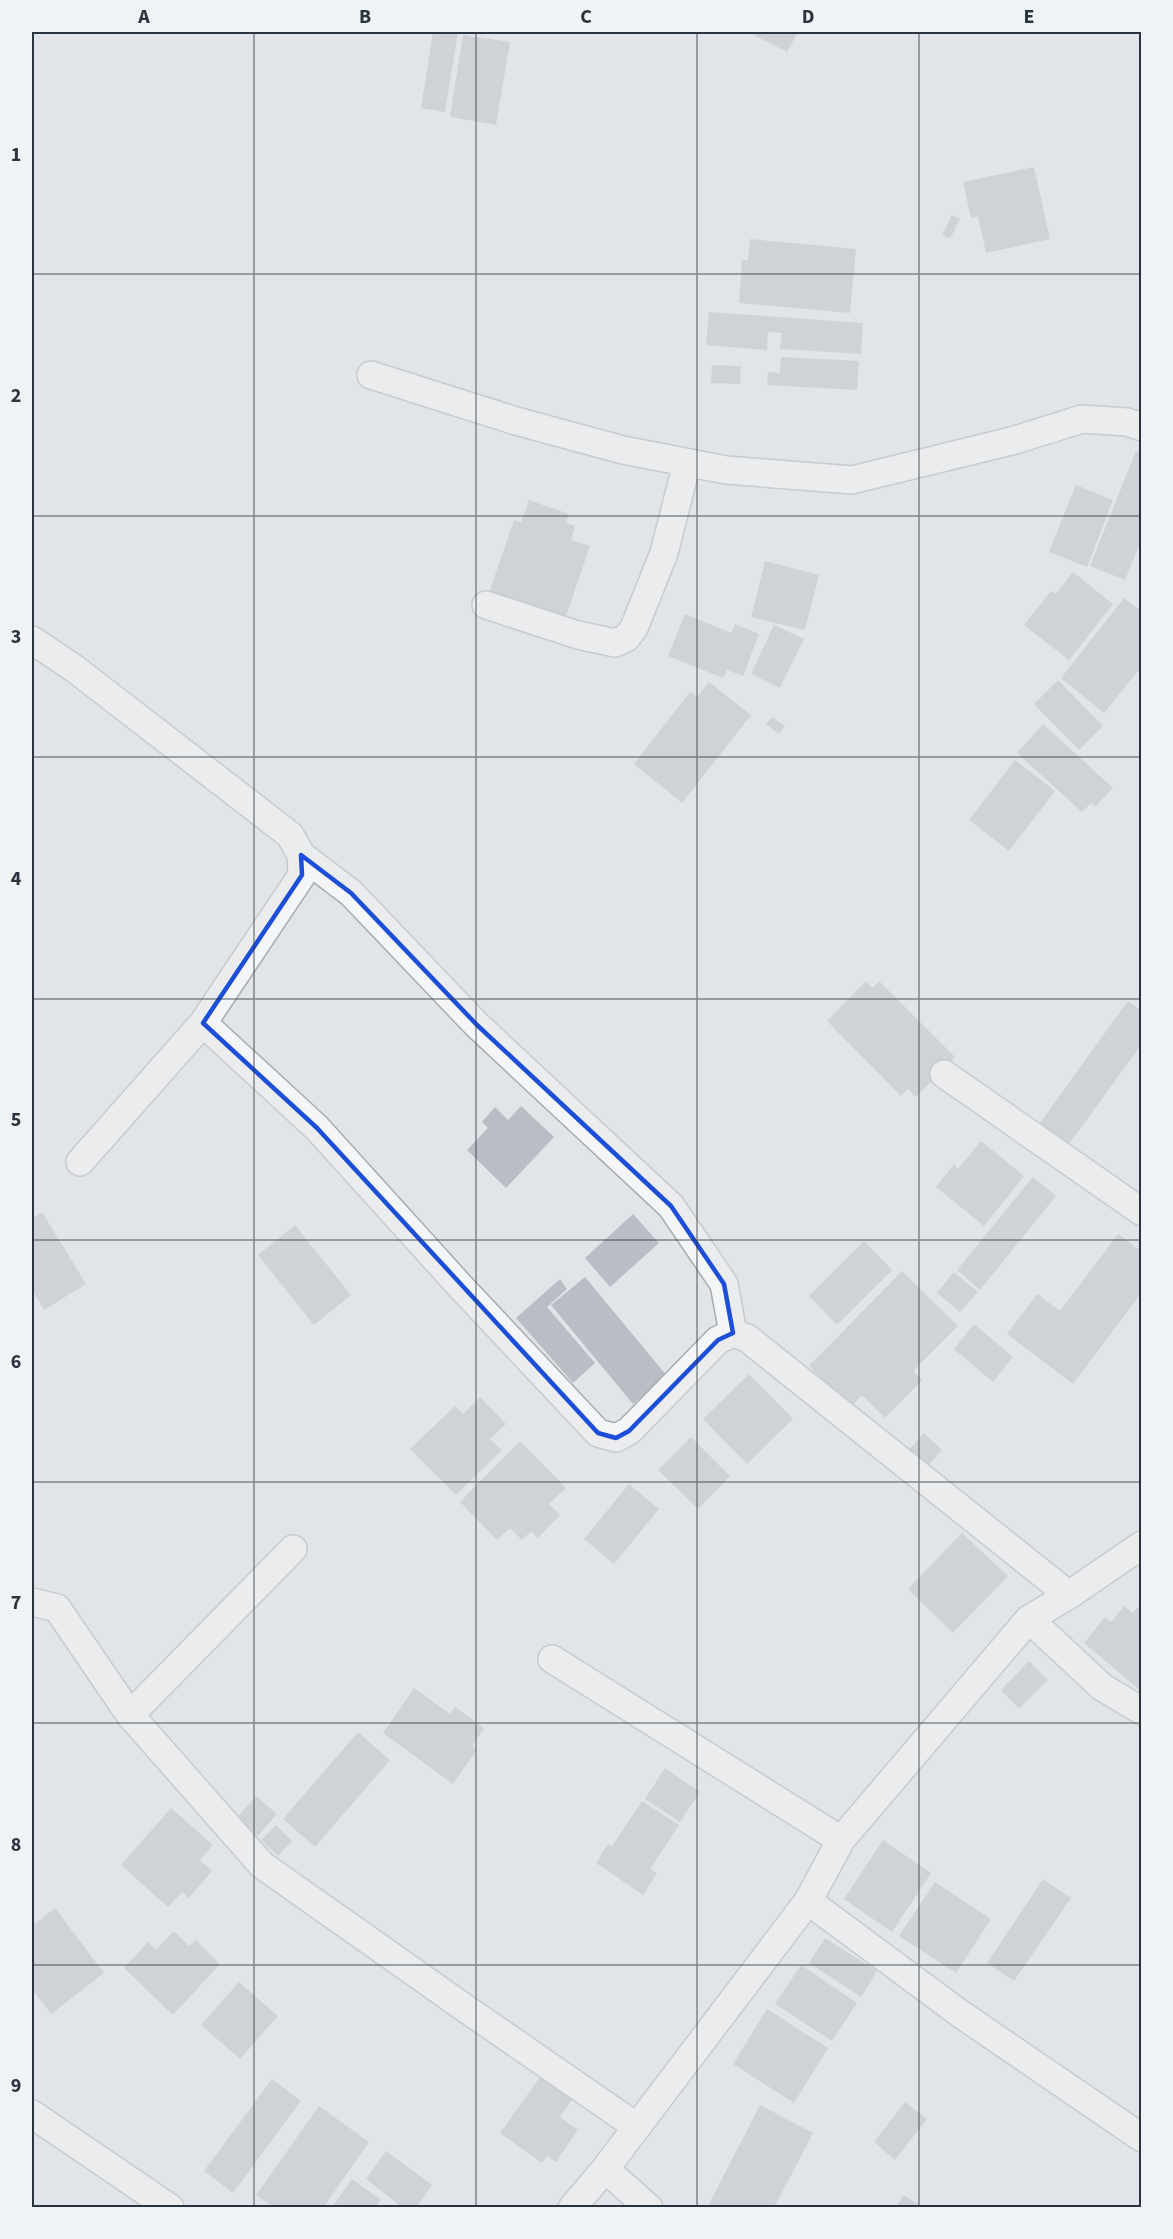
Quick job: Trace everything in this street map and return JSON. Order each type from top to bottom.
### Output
[{"type":"street","points":[[371,375],[527,424],[623,450],[726,470],[852,480],[1015,440],[1082,419],[1127,423],[1142,427]]},
{"type":"street","points":[[486,605],[578,634],[615,643],[627,638],[634,628],[664,553],[687,463]]},
{"type":"street","points":[[32,640],[75,669],[265,818],[290,835],[301,855],[351,893],[477,1025],[670,1206],[724,1284],[733,1333]]},
{"type":"street","points":[[80,1162],[203,1023],[284,906],[302,875],[301,855]]},
{"type":"street","points":[[203,1023],[317,1128],[460,1286],[598,1432],[616,1438],[628,1431],[717,1340],[733,1333],[747,1338],[1069,1595]]},
{"type":"street","points":[[944,1074],[1142,1212]]},
{"type":"street","points":[[572,2208],[605,2169],[808,1901],[841,1840],[1029,1619],[1069,1595],[1142,1545]]},
{"type":"street","points":[[130,1715],[293,1549]]},
{"type":"street","points":[[32,1602],[57,1608],[130,1715],[262,1865],[637,2127]]},
{"type":"street","points":[[1029,1619],[1102,1687],[1142,1712]]},
{"type":"street","points":[[552,1659],[841,1840]]},
{"type":"street","points":[[808,1901],[962,2015],[1142,2138]]},
{"type":"street","points":[[32,2114],[170,2208]]},
{"type":"street","points":[[605,2169],[649,2208]]},
{"type":"highlighted area","points":[[301,855],[351,893],[477,1025],[671,1206],[724,1284],[733,1333],[718,1340],[629,1431],[616,1438],[598,1433],[317,1128],[203,1023],[302,875]]},
{"type":"building","points":[[433,32],[458,32],[445,112],[421,108]]},
{"type":"building","points":[[754,32],[798,32],[787,52],[752,34]]},
{"type":"building","points":[[463,35],[510,42],[496,125],[450,117]]},
{"type":"building","points":[[1034,167],[1050,239],[986,253],[978,216],[971,218],[963,182]]},
{"type":"building","points":[[952,215],[960,219],[950,239],[942,235]]},
{"type":"building","points":[[750,239],[856,249],[850,313],[739,303],[742,260],[748,260]]},
{"type":"building","points":[[709,312],[863,323],[861,354],[780,349],[782,333],[768,332],[767,350],[706,345]]},
{"type":"building","points":[[781,357],[859,361],[857,390],[767,385],[768,372],[780,373]]},
{"type":"building","points":[[712,365],[741,366],[740,384],[711,383]]},
{"type":"building","points":[[1136,451],[1142,453],[1142,539],[1125,580],[1090,566]]},
{"type":"building","points":[[1076,485],[1113,500],[1087,567],[1049,552]]},
{"type":"building","points":[[529,500],[569,514],[566,523],[575,526],[571,540],[590,546],[565,619],[489,593],[514,520],[521,522]]},
{"type":"building","points":[[765,561],[819,575],[805,630],[751,617]]},
{"type":"building","points":[[1073,572],[1113,604],[1069,660],[1024,625],[1051,591],[1056,594]]},
{"type":"building","points":[[1124,598],[1142,612],[1142,666],[1104,713],[1061,678]]},
{"type":"building","points":[[685,614],[731,633],[735,624],[759,634],[743,676],[727,670],[723,678],[668,656]]},
{"type":"building","points":[[774,625],[804,639],[780,688],[751,674]]},
{"type":"building","points":[[1058,680],[1103,726],[1079,750],[1034,704]]},
{"type":"building","points":[[709,682],[751,715],[682,803],[634,764],[690,692],[697,697]]},
{"type":"building","points":[[772,717],[785,726],[779,734],[766,724]]},
{"type":"building","points":[[1043,724],[1113,788],[1095,807],[1091,803],[1082,812],[1017,753]]},
{"type":"building","points":[[1015,760],[1055,791],[1009,851],[969,820]]},
{"type":"building","points":[[866,981],[872,988],[879,981],[955,1057],[916,1097],[908,1089],[901,1096],[827,1021]]},
{"type":"building","points":[[1128,1001],[1142,1011],[1142,1044],[1066,1148],[1037,1127]]},
{"type":"building","points":[[521,1106],[554,1137],[506,1188],[467,1150],[488,1128],[482,1122],[495,1107],[508,1120]]},
{"type":"building","points":[[981,1141],[1024,1176],[984,1226],[936,1187],[954,1164],[958,1169]]},
{"type":"building","points":[[1033,1177],[1056,1196],[980,1290],[957,1270]]},
{"type":"building","points":[[42,1212],[86,1284],[44,1310],[32,1289],[32,1219]]},
{"type":"building","points":[[633,1214],[659,1243],[610,1287],[585,1258]]},
{"type":"building","points":[[295,1225],[351,1295],[314,1325],[258,1255]]},
{"type":"building","points":[[1118,1234],[1142,1252],[1142,1292],[1073,1384],[1007,1334],[1037,1294],[1060,1311]]},
{"type":"building","points":[[864,1241],[892,1270],[837,1325],[809,1296]]},
{"type":"building","points":[[902,1271],[958,1326],[913,1371],[922,1380],[885,1418],[862,1395],[850,1408],[809,1366]]},
{"type":"building","points":[[954,1272],[978,1292],[960,1312],[937,1293]]},
{"type":"building","points":[[585,1277],[667,1376],[633,1404],[551,1305]]},
{"type":"building","points":[[560,1279],[567,1289],[547,1307],[595,1363],[573,1383],[516,1318]]},
{"type":"building","points":[[974,1324],[1013,1357],[993,1382],[954,1349]]},
{"type":"building","points":[[749,1374],[793,1419],[747,1464],[703,1419]]},
{"type":"building","points":[[480,1397],[506,1424],[490,1439],[502,1450],[456,1495],[410,1449],[455,1406],[463,1414]]},
{"type":"building","points":[[924,1433],[942,1450],[926,1468],[908,1451]]},
{"type":"building","points":[[691,1437],[730,1476],[698,1509],[658,1470]]},
{"type":"building","points":[[520,1441],[566,1488],[549,1504],[560,1515],[538,1538],[531,1531],[522,1540],[510,1528],[497,1540],[460,1502]]},
{"type":"building","points":[[629,1484],[659,1509],[614,1564],[584,1539]]},
{"type":"building","points":[[962,1533],[1008,1576],[953,1633],[908,1589]]},
{"type":"building","points":[[1142,1602],[1142,1692],[1084,1643],[1105,1617],[1111,1622],[1124,1606],[1133,1613]]},
{"type":"building","points":[[1029,1661],[1048,1680],[1019,1709],[1001,1690]]},
{"type":"building","points":[[414,1688],[450,1714],[455,1707],[484,1728],[472,1746],[477,1750],[453,1784],[383,1733]]},
{"type":"building","points":[[358,1732],[390,1760],[315,1847],[283,1819]]},
{"type":"building","points":[[665,1768],[700,1792],[680,1822],[645,1799]]},
{"type":"building","points":[[256,1796],[277,1814],[258,1836],[237,1818]]},
{"type":"building","points":[[642,1801],[679,1825],[650,1869],[657,1873],[643,1895],[596,1863],[608,1844],[612,1846]]},
{"type":"building","points":[[171,1808],[213,1845],[200,1860],[212,1871],[189,1898],[182,1892],[168,1907],[121,1865]]},
{"type":"building","points":[[276,1825],[292,1841],[278,1856],[261,1840]]},
{"type":"building","points":[[883,1840],[931,1873],[892,1932],[844,1899]]},
{"type":"building","points":[[1043,1879],[1071,1898],[1014,1981],[987,1963]]},
{"type":"building","points":[[935,1882],[991,1919],[956,1973],[899,1936]]},
{"type":"building","points":[[55,1908],[104,1973],[51,2014],[32,1989],[32,1926]]},
{"type":"building","points":[[174,1931],[189,1946],[196,1940],[220,1964],[173,2015],[124,1968],[148,1942],[156,1950]]},
{"type":"building","points":[[825,1938],[877,1971],[861,1997],[809,1963]]},
{"type":"building","points":[[801,1965],[857,2003],[832,2041],[775,2004]]},
{"type":"building","points":[[239,1982],[278,2016],[240,2059],[201,2025]]},
{"type":"building","points":[[767,2009],[828,2048],[794,2103],[733,2064]]},
{"type":"building","points":[[540,2077],[572,2100],[560,2117],[578,2130],[556,2162],[547,2156],[542,2163],[500,2133]]},
{"type":"building","points":[[272,2079],[301,2101],[233,2193],[204,2171]]},
{"type":"building","points":[[905,2102],[927,2119],[895,2160],[874,2142]]},
{"type":"building","points":[[760,2105],[813,2133],[774,2208],[707,2208]]},
{"type":"building","points":[[319,2106],[369,2142],[323,2208],[274,2208],[256,2195]]},
{"type":"building","points":[[386,2151],[432,2185],[416,2208],[403,2208],[366,2179]]},
{"type":"building","points":[[352,2179],[381,2200],[375,2208],[331,2208]]},
{"type":"building","points":[[903,2195],[925,2208],[896,2208]]}]
